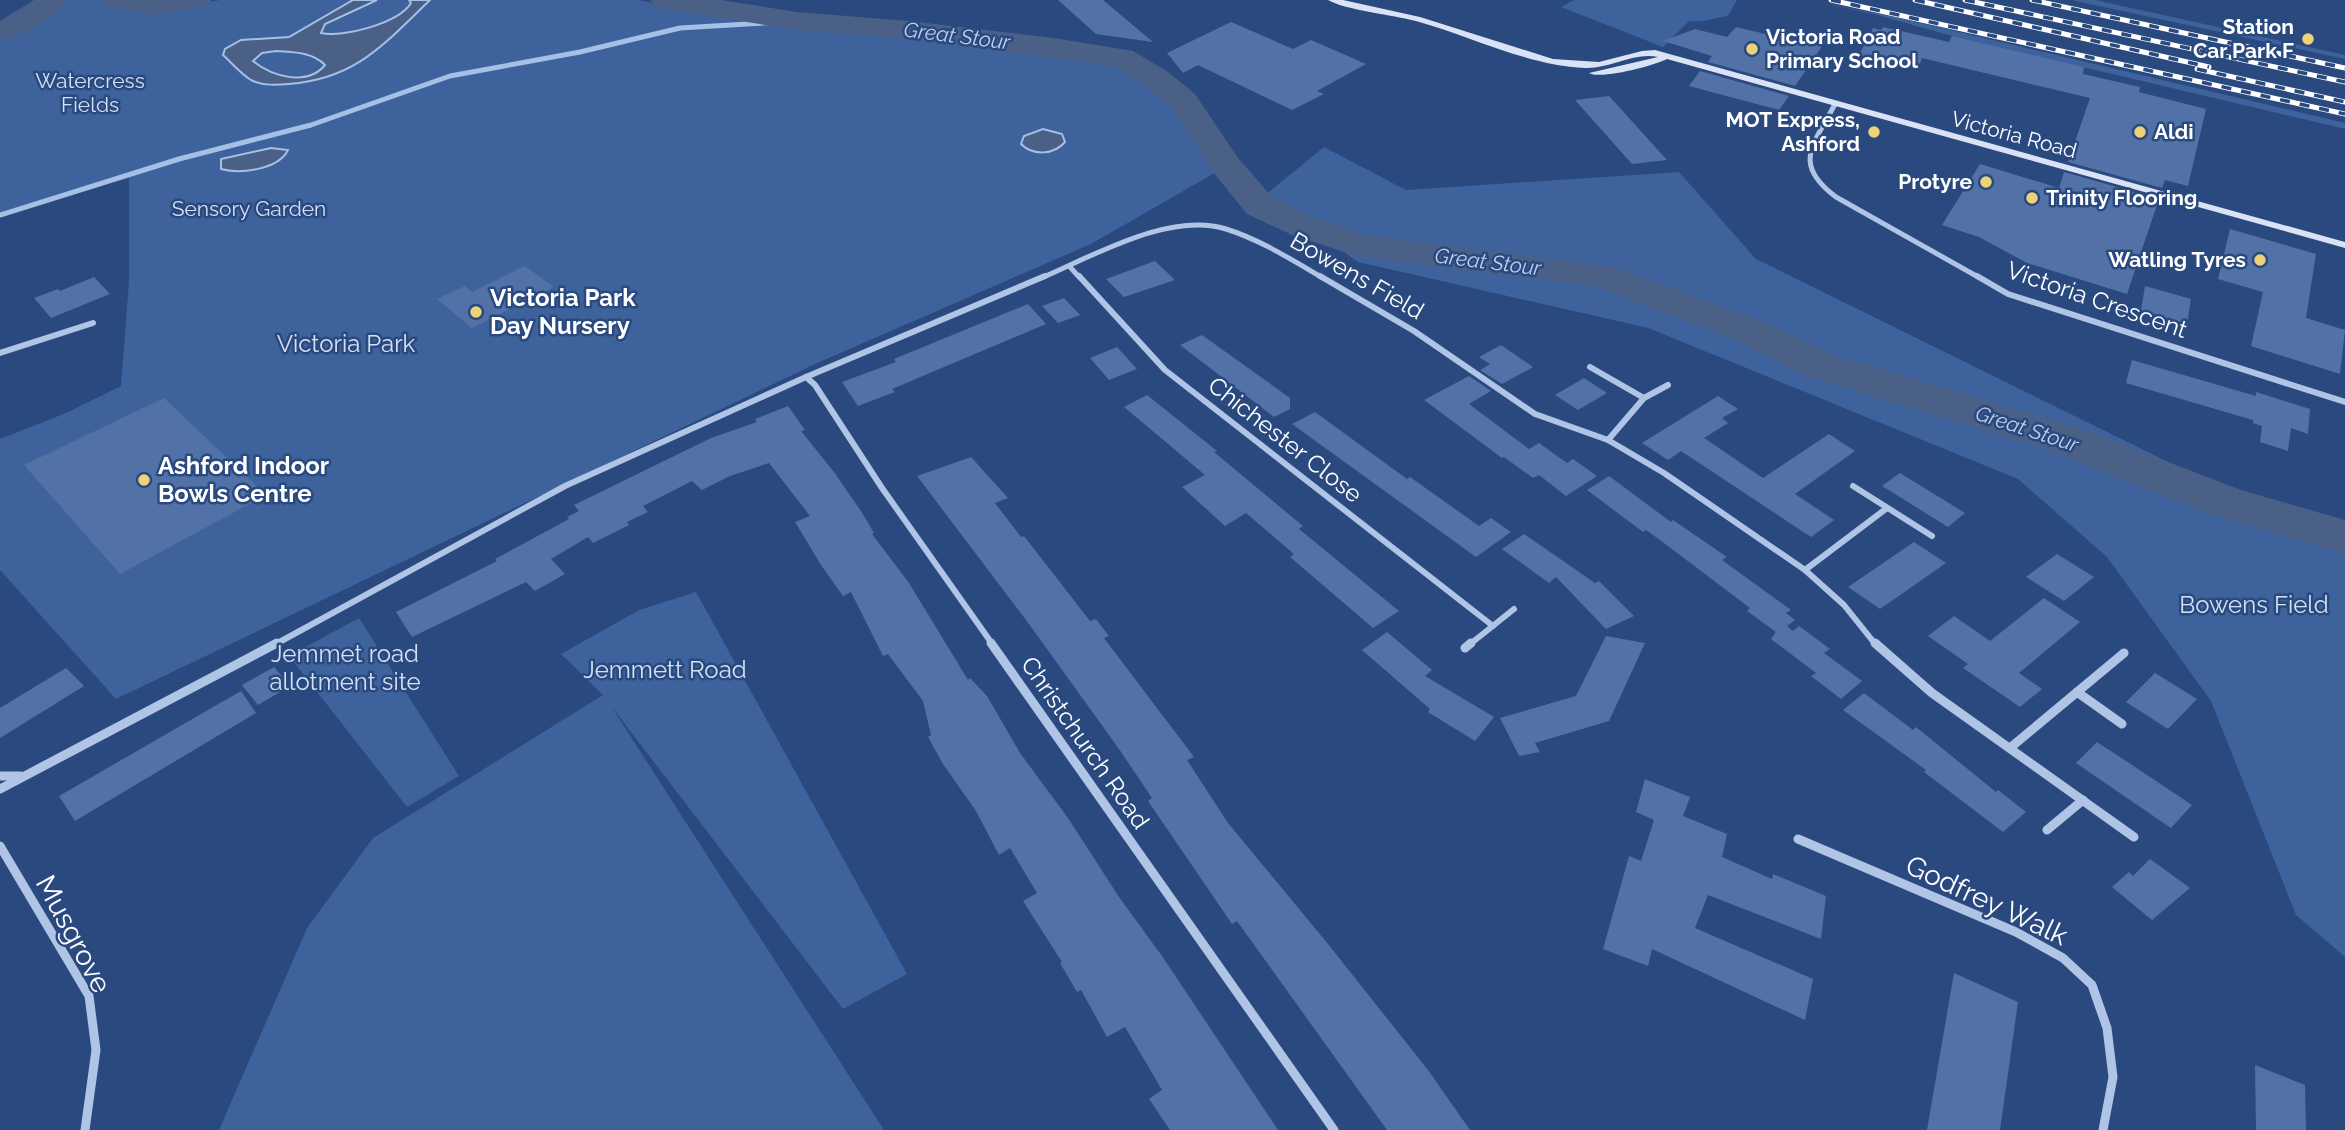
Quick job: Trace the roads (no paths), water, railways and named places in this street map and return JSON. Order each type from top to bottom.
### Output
[{"type":"street","name":"Victoria Road","points":[[1332,0],[1417,19],[1554,61],[1581,72],[1597,74],[1623,71],[1653,60],[1674,60],[2345,245]]},
{"type":"street","name":"Victoria Crescent","points":[[1835,104],[1809,159],[1808,169],[1815,181],[1836,197],[2008,294],[2345,402]]},
{"type":"street","name":"Bowens Field","points":[[1070,267],[1144,235],[1176,226],[1224,228],[1262,243],[1414,331],[1535,414],[1608,440],[1664,473],[1805,570],[1844,605],[1881,651],[1933,693],[2134,837]]},
{"type":"street","points":[[0,789],[305,629],[565,486],[806,377],[1070,267]]},
{"type":"street","name":"Chichester Close","points":[[1070,267],[1166,370],[1493,626]]},
{"type":"street","points":[[0,353],[93,323]]},
{"type":"street","points":[[1590,367],[1644,398]]},
{"type":"street","name":"Christchurch Road","points":[[806,377],[815,385],[883,488],[1334,1130]]},
{"type":"street","points":[[1608,440],[1644,398],[1668,386]]},
{"type":"street","points":[[1853,486],[1932,536]]},
{"type":"street","points":[[1805,570],[1887,508]]},
{"type":"street","points":[[1465,648],[1514,610]]},
{"type":"street","points":[[2010,748],[2124,653]]},
{"type":"street","points":[[2077,692],[2122,724]]},
{"type":"street","points":[[0,776],[23,775]]},
{"type":"street","points":[[2048,831],[2083,800]]},
{"type":"street","name":"Godfrey Walk","points":[[1798,839],[2015,932],[2063,958],[2092,985],[2108,1028],[2113,1077],[2104,1130]]},
{"type":"street","name":"Musgrove","points":[[0,846],[89,996],[96,1051],[85,1130]]},
{"type":"waterway","name":"Great Stour","points":[[0,31],[19,24],[53,0]]},
{"type":"waterway","name":"Great Stour","points":[[116,0],[152,6],[196,0]]},
{"type":"waterway","name":"Great Stour","points":[[665,0],[797,21],[909,30],[1122,58],[1157,79],[1183,101],[1225,165],[1260,206],[1305,227],[1360,246],[1600,275],[1747,330],[1819,365],[2069,441],[2226,502],[2345,537]]},
{"type":"waterway","points":[[0,215],[179,159],[311,125],[450,76],[580,52],[680,28],[797,21]]},
{"type":"waterway","name":"Great Stour","points":[[1453,256],[1453,261]]},
{"type":"railway","points":[[1831,0],[2345,114]]},
{"type":"railway","points":[[1915,0],[2209,67]]},
{"type":"railway","points":[[1965,0],[2345,82]]},
{"type":"railway","points":[[2032,0],[2345,68]]},
{"type":"railway","points":[[2197,69],[2345,102]]},
{"type":"place","name":"Station Car Park F","points":[[2308,39]]},
{"type":"place","name":"Victoria Road Primary School","points":[[1752,49]]},
{"type":"place","name":"MOT Express, Ashford","points":[[1874,132]]},
{"type":"place","name":"Aldi","points":[[2140,132]]},
{"type":"place","name":"Protyre","points":[[1986,182]]},
{"type":"place","name":"Trinity Flooring","points":[[2032,198]]},
{"type":"place","name":"Watling Tyres","points":[[2260,260]]},
{"type":"place","name":"Victoria Park Day Nursery","points":[[476,312]]},
{"type":"place","name":"Ashford Indoor Bowls Centre","points":[[144,480]]},
{"type":"park label","name":"Watercress Fields","points":[[90,93]]},
{"type":"park label","name":"Sensory Garden","points":[[249,209]]},
{"type":"park label","name":"Victoria Park","points":[[346,344]]},
{"type":"park label","name":"Jemmet road allotment site","points":[[345,668]]},
{"type":"park label","name":"Jemmett Road","points":[[665,670]]}]
